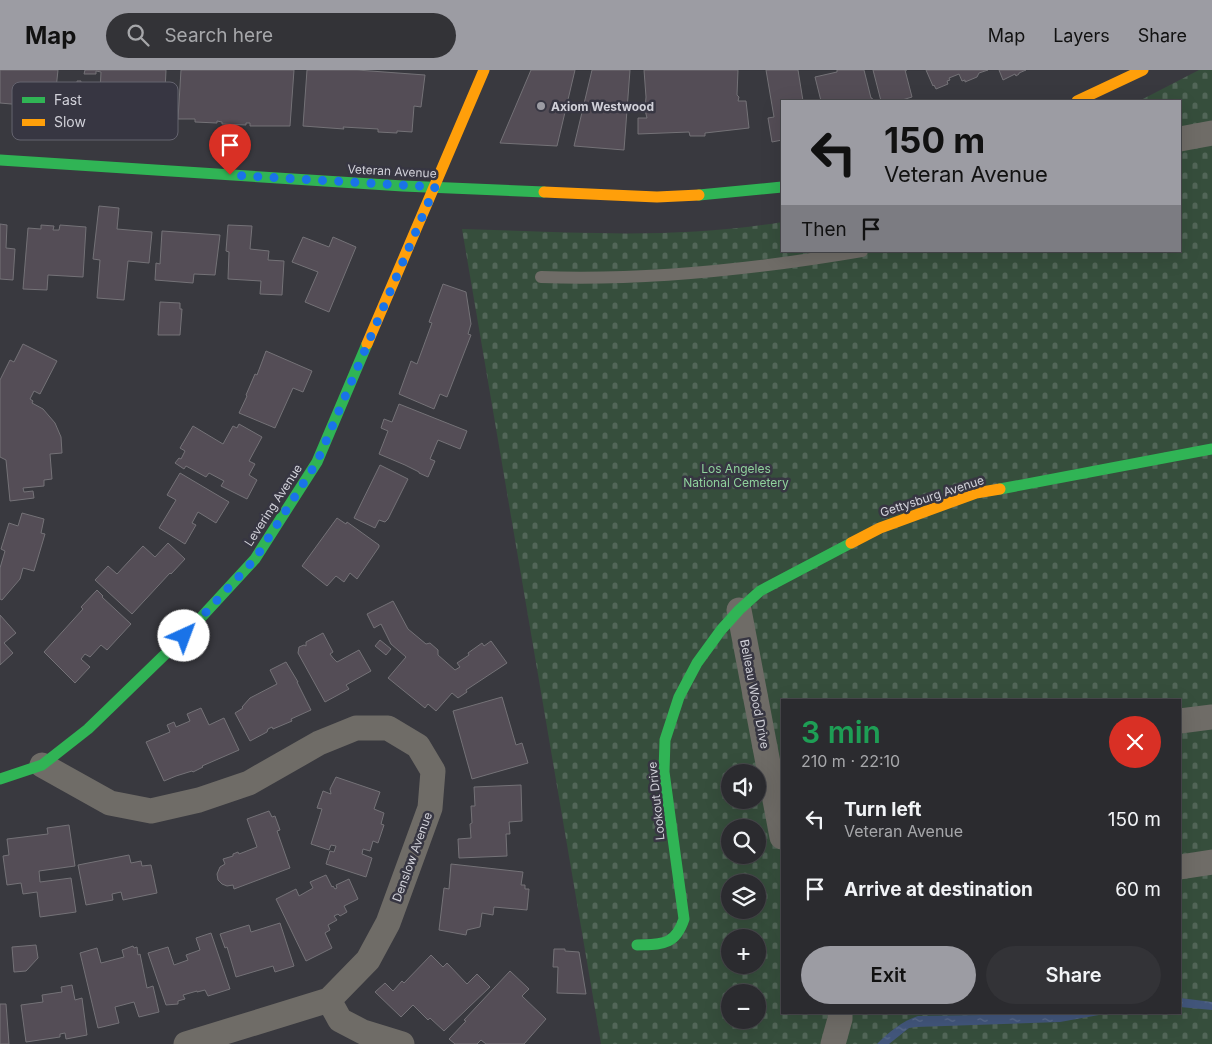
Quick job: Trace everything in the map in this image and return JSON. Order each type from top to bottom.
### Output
[{"type":"street","name":"Levering Avenue","points":[[0,779],[42,765],[88,729],[184,636],[255,559],[317,462],[484,70]]},
{"type":"street","points":[[1079,100],[1143,70]]},
{"type":"street","points":[[1181,139],[1212,133]]},
{"type":"street","name":"Veteran Avenue","points":[[0,160],[435,187],[657,197],[722,194],[781,187]]},
{"type":"street","name":"Gettysburg Avenue","points":[[739,610],[760,591],[880,528],[976,493],[1212,448]]},
{"type":"street","name":"Belleau Wood Drive","points":[[739,610],[778,781],[781,822]]},
{"type":"street","name":"Lookout Drive","points":[[637,945],[666,942],[674,939],[681,932],[684,919],[664,772],[665,740],[679,697],[697,663],[721,630],[739,610]]},
{"type":"street","points":[[1181,721],[1212,717]]},
{"type":"street","name":"Denslow Avenue","points":[[42,765],[110,803],[151,811],[199,800],[249,783],[319,743],[356,728],[388,728],[418,746],[433,771],[430,808],[388,923],[368,960],[329,1000],[186,1044]]},
{"type":"street","points":[[1181,867],[1212,862]]},
{"type":"street","points":[[329,1000],[340,1020],[363,1032],[402,1044]]},
{"type":"street","points":[[833,1044],[840,1014]]},
{"type":"lane","points":[[541,277],[660,276],[756,267],[855,252]]},
{"type":"green space","name":"Los Angeles National Cemetery","points":[[1199,70],[1212,70],[1212,1044],[601,1044],[462,229],[583,233],[703,231],[781,222],[781,252],[1181,252],[1181,100],[1141,100]]},
{"type":"water","points":[[1181,998],[1212,1002],[1212,1010],[1181,1007]]},
{"type":"water","points":[[1104,1014],[1060,1022],[916,1027],[909,1028],[889,1044],[877,1044],[896,1027],[918,1016]]},
{"type":"building","points":[[0,70],[58,70],[57,82],[12,82],[12,104],[0,103]]},
{"type":"building","points":[[85,70],[166,70],[165,82],[100,82],[101,72],[96,71],[96,74],[84,74]]},
{"type":"building","points":[[181,70],[294,70],[290,126],[250,126],[250,123],[246,123],[246,125],[222,124],[222,122],[217,121],[217,123],[195,122],[195,119],[178,119]]},
{"type":"building","points":[[307,70],[357,70],[425,75],[421,107],[414,106],[412,132],[378,132],[378,129],[303,126]]},
{"type":"building","name":"Axiom Westwood","points":[[531,70],[575,70],[557,146],[500,143]]},
{"type":"building","name":"Axiom Westwood","points":[[592,70],[630,70],[624,150],[574,146]]},
{"type":"building","points":[[644,70],[738,70],[738,101],[746,101],[749,128],[705,133],[705,136],[690,136],[689,132],[638,134],[638,118],[647,118]]},
{"type":"building","points":[[766,70],[798,70],[803,100],[781,100],[781,140],[772,142],[768,118],[774,117]]},
{"type":"building","points":[[837,70],[864,70],[873,100],[821,100],[815,77],[837,72]]},
{"type":"building","points":[[873,70],[905,70],[912,97],[902,100],[881,100]]},
{"type":"building","points":[[926,70],[988,70],[979,73],[977,77],[965,82],[965,80],[962,81],[959,74],[949,78],[948,84],[936,89]]},
{"type":"building","points":[[999,70],[1026,70],[1016,76],[1015,74],[1003,80]]},
{"type":"building","points":[[99,206],[119,208],[117,229],[152,232],[149,263],[128,261],[124,300],[97,298],[100,260],[93,259]]},
{"type":"building","points":[[0,224],[7,225],[6,248],[15,249],[13,280],[0,279]]},
{"type":"building","points":[[41,225],[54,226],[53,230],[59,230],[60,225],[86,227],[83,277],[48,275],[47,290],[23,289],[28,228],[41,229]]},
{"type":"building","points":[[228,225],[252,226],[250,249],[269,251],[268,260],[284,261],[282,295],[260,294],[261,281],[228,279],[229,252],[226,251]]},
{"type":"building","points":[[162,231],[220,235],[215,275],[194,274],[193,283],[155,280],[156,263],[160,264]]},
{"type":"building","points":[[303,237],[329,247],[333,237],[356,247],[329,312],[305,302],[318,272],[292,262]]},
{"type":"building","points":[[443,284],[466,292],[471,324],[468,334],[471,335],[447,397],[440,394],[434,409],[399,394],[411,361],[417,364],[432,323],[429,322]]},
{"type":"building","points":[[160,302],[180,303],[180,309],[182,309],[180,335],[158,335]]},
{"type":"building","points":[[23,344],[57,361],[40,394],[34,391],[30,399],[33,401],[32,403],[43,409],[55,423],[61,437],[62,453],[50,454],[52,479],[44,480],[44,486],[23,488],[24,492],[33,491],[34,498],[10,501],[6,460],[0,457],[0,380],[10,360],[14,362]]},
{"type":"building","points":[[266,351],[312,371],[303,392],[293,388],[275,428],[239,413]]},
{"type":"building","points":[[399,404],[467,431],[460,449],[438,440],[430,459],[435,461],[428,477],[379,454],[388,431],[381,428],[384,419],[392,422]]},
{"type":"building","points":[[239,424],[262,437],[249,461],[255,464],[249,475],[257,480],[247,499],[221,486],[224,481],[209,473],[206,477],[186,466],[184,469],[175,463],[179,458],[181,459],[185,451],[180,448],[193,426],[223,444],[233,426],[237,428]]},
{"type":"building","points":[[380,465],[408,479],[388,519],[385,522],[379,520],[375,528],[354,518]]},
{"type":"building","points":[[180,473],[229,502],[216,523],[198,512],[192,523],[196,525],[185,544],[159,528],[176,500],[167,495]]},
{"type":"building","points":[[22,513],[44,519],[41,533],[45,534],[34,571],[23,568],[20,579],[2,600],[0,599],[0,568],[5,551],[1,549],[9,523],[18,526]]},
{"type":"building","points":[[337,518],[346,524],[347,522],[379,545],[379,547],[357,579],[350,573],[344,582],[336,576],[327,586],[302,566]]},
{"type":"building","points":[[168,543],[185,559],[132,614],[95,580],[108,566],[117,574],[143,546],[155,557]]},
{"type":"building","points":[[97,590],[131,624],[107,650],[101,645],[90,657],[85,654],[81,659],[90,667],[75,683],[44,652],[83,609],[81,607]]},
{"type":"building","points":[[393,601],[408,629],[426,644],[430,643],[438,650],[438,655],[455,670],[460,667],[457,663],[469,655],[468,653],[482,643],[484,646],[491,641],[507,663],[466,690],[467,692],[458,698],[452,693],[436,711],[428,704],[425,708],[388,678],[406,657],[391,644],[381,624],[374,628],[367,614]]},
{"type":"building","points":[[0,615],[16,633],[4,643],[13,653],[0,665]]},
{"type":"building","points":[[323,633],[333,652],[330,654],[337,662],[359,650],[371,671],[346,685],[349,689],[325,702],[298,653],[299,647],[306,646],[306,642]]},
{"type":"building","points":[[380,640],[391,649],[386,655],[375,646]]},
{"type":"building","points":[[286,662],[311,710],[291,719],[292,721],[273,729],[272,727],[268,729],[267,732],[250,741],[235,713],[243,708],[250,698],[277,684],[270,670]]},
{"type":"building","points":[[502,697],[516,745],[522,743],[528,763],[472,779],[453,711]]},
{"type":"building","points":[[201,708],[209,725],[224,718],[239,750],[202,766],[193,772],[164,781],[146,742],[170,732],[167,725],[174,722],[176,727],[190,721],[187,714]]},
{"type":"building","points":[[336,777],[380,792],[374,809],[384,813],[381,824],[384,825],[378,843],[373,841],[370,851],[363,849],[362,854],[372,858],[366,877],[326,864],[330,851],[334,852],[336,846],[331,845],[329,850],[311,844],[322,809],[317,808],[323,791],[331,794],[330,789]]},
{"type":"building","points":[[521,785],[522,821],[509,822],[510,834],[506,834],[507,856],[459,858],[458,839],[471,838],[471,806],[475,806],[474,787]]},
{"type":"building","points":[[269,811],[272,817],[275,816],[280,830],[277,831],[290,868],[234,889],[233,885],[227,886],[222,884],[218,880],[217,874],[220,867],[225,864],[223,859],[233,856],[233,854],[238,852],[239,854],[257,847],[247,819]]},
{"type":"building","points":[[69,825],[75,866],[39,871],[40,882],[71,878],[76,912],[40,917],[37,892],[23,894],[21,883],[7,885],[3,856],[9,855],[7,839],[48,834],[47,828]]},
{"type":"building","points":[[129,855],[131,863],[141,861],[142,866],[151,865],[157,893],[123,900],[121,892],[112,894],[113,900],[86,905],[78,865]]},
{"type":"building","points":[[451,864],[523,872],[521,885],[525,885],[525,889],[529,889],[527,910],[494,907],[493,915],[482,913],[480,927],[467,930],[466,935],[439,930],[444,888],[449,889]]},
{"type":"building","points":[[326,875],[335,889],[337,888],[336,885],[349,879],[358,899],[344,906],[347,912],[340,916],[338,914],[334,916],[337,920],[328,925],[330,930],[325,933],[332,948],[306,961],[276,899],[296,889],[299,896],[313,888],[310,882]]},
{"type":"building","points":[[280,923],[294,966],[275,972],[273,966],[236,977],[227,947],[225,948],[220,934],[249,925],[251,932]]},
{"type":"building","points":[[211,933],[230,989],[208,996],[205,990],[197,991],[183,995],[185,999],[178,1001],[178,1004],[166,1005],[148,953],[168,947],[174,965],[188,960],[186,955],[200,950],[196,938]]},
{"type":"building","points":[[36,945],[38,958],[26,971],[14,972],[12,947]]},
{"type":"building","points":[[133,946],[134,948],[137,947],[138,955],[140,954],[147,988],[153,986],[159,1012],[139,1017],[134,1002],[115,1007],[119,1023],[98,1028],[80,953],[97,948],[101,963],[124,957],[122,950]]},
{"type":"building","points":[[554,949],[579,952],[586,994],[557,993],[558,967],[553,967]]},
{"type":"building","points":[[431,955],[443,967],[447,963],[467,984],[477,974],[490,987],[444,1031],[430,1018],[428,1020],[413,1005],[401,1017],[375,992],[385,983],[393,991],[402,981],[404,983]]},
{"type":"building","points":[[510,971],[529,989],[522,996],[546,1019],[524,1044],[486,1044],[481,1040],[477,1044],[455,1044],[449,1039],[466,1021],[464,1020]]},
{"type":"building","points":[[72,985],[75,1000],[82,998],[87,1035],[66,1039],[65,1033],[60,1034],[60,1037],[26,1042],[21,1005],[43,1002],[42,995],[62,992],[61,987]]},
{"type":"building","points":[[0,1004],[6,1004],[9,1044],[0,1044]]},
{"type":"traffic: fast","points":[[0,160],[403,186],[544,192]]},
{"type":"traffic: fast","points":[[699,195],[781,187]]},
{"type":"traffic: fast","points":[[0,779],[42,765],[88,729],[184,636],[255,559],[317,462],[367,344]]},
{"type":"traffic: fast","points":[[1000,489],[1212,449]]},
{"type":"traffic: fast","points":[[637,945],[666,942],[672,939],[684,919],[664,772],[665,740],[679,697],[697,663],[721,630],[760,591],[851,543]]},
{"type":"traffic: slow","points":[[367,344],[484,70]]},
{"type":"traffic: slow","points":[[1079,100],[1143,70]]},
{"type":"traffic: slow","points":[[544,192],[657,197],[699,195]]},
{"type":"traffic: slow","points":[[851,543],[880,528],[976,493],[1000,489]]},
{"type":"place","name":"Axiom Westwood","points":[[541,106]]},
{"type":"route","points":[[184,636],[255,559],[317,462],[435,187],[230,175]]}]
